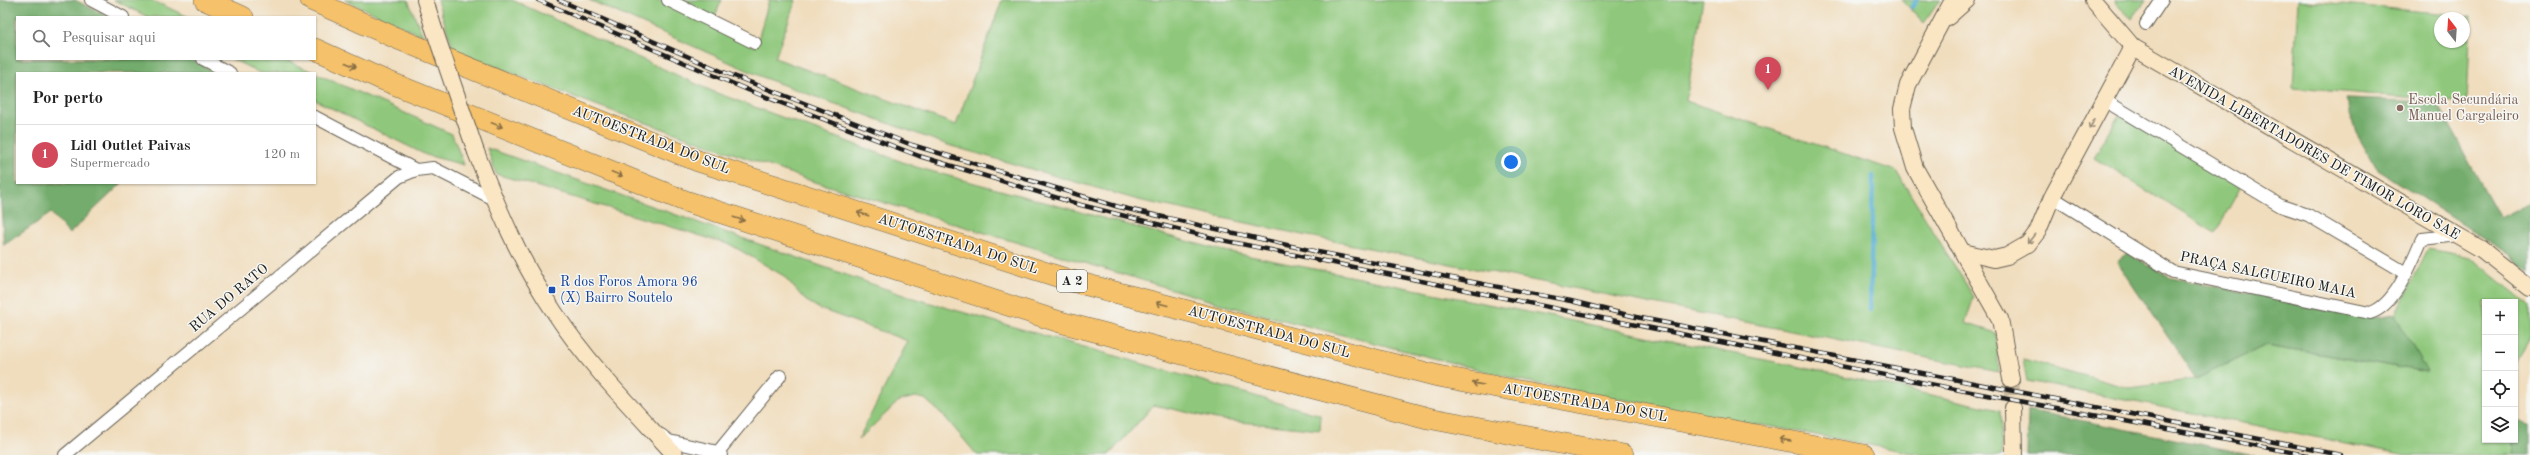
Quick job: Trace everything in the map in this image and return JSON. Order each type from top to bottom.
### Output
[{"type":"highway","points":[[205,0],[241,16]]},
{"type":"highway","name":"AUTOESTRADA DO SUL","points":[[311,0],[396,38],[698,161],[1072,281],[1438,376],[1864,455]]},
{"type":"highway","points":[[316,49],[378,78],[685,201],[1060,322],[1428,418],[1623,455]]},
{"type":"main road","points":[[425,0],[476,152],[494,199],[528,268],[555,314],[604,377],[675,455]]},
{"type":"main road","points":[[1953,0],[1908,85],[1902,109],[1904,128],[1915,168],[2000,319],[2010,379]]},
{"type":"main road","points":[[1941,23],[1967,0]]},
{"type":"main road","name":"AVENIDA LIBERTADORES DE TIMOR LORO SAE","points":[[2083,0],[2103,13]]},
{"type":"main road","name":"AVENIDA LIBERTADORES DE TIMOR LORO SAE","points":[[2093,0],[2133,48],[2458,235],[2480,249],[2530,288]]},
{"type":"main road","points":[[1963,252],[1994,259],[2019,251],[2038,231],[2052,197],[2133,48]]},
{"type":"main road","points":[[2013,408],[2014,455]]},
{"type":"street","points":[[90,0],[121,16]]},
{"type":"street","points":[[668,0],[755,44]]},
{"type":"street","points":[[2146,24],[2162,0]]},
{"type":"street","points":[[205,60],[228,72]]},
{"type":"street","points":[[2104,100],[2281,206],[2308,215],[2406,273]]},
{"type":"street","points":[[316,119],[416,170],[433,168],[494,199]]},
{"type":"street","name":"RUA DO RATO","points":[[65,455],[399,177],[416,170]]},
{"type":"street","name":"PRAÇA SALGUEIRO MAIA","points":[[2052,197],[2173,272],[2370,313],[2380,310],[2387,303],[2406,273],[2422,239],[2458,235]]},
{"type":"street","points":[[647,424],[669,441],[718,454],[780,376]]},
{"type":"green space","points":[[0,0],[75,0],[106,16],[16,16],[16,60],[192,60],[215,72],[16,72],[16,184],[121,184],[69,234],[51,213],[4,245],[0,192]]},
{"type":"green space","points":[[114,0],[151,0],[187,16],[146,16]]},
{"type":"green space","points":[[345,0],[408,0],[423,36]]},
{"type":"green space","points":[[437,0],[512,0],[714,92],[916,167],[1220,250],[1820,371],[2000,410],[2002,455],[1924,455],[1528,382],[1228,306],[812,181],[601,107],[454,51]]},
{"type":"green space","points":[[589,0],[659,0],[756,47],[769,0],[796,0],[775,58],[956,125],[1002,0],[1703,0],[1686,101],[1896,171],[1974,297],[1965,323],[1996,333],[1999,372],[1313,237],[1138,200],[948,145],[767,79]]},
{"type":"green space","points":[[673,0],[722,0],[713,20]]},
{"type":"green space","points":[[1902,0],[1940,0],[1924,23]]},
{"type":"green space","points":[[2115,0],[2146,0],[2132,19],[2116,4]]},
{"type":"green space","points":[[2298,0],[2434,13],[2434,48],[2470,48],[2467,102],[2293,88]]},
{"type":"green space","points":[[2470,16],[2471,16],[2470,38]]},
{"type":"green space","points":[[234,60],[285,60],[313,72],[258,72]]},
{"type":"green space","points":[[316,73],[452,134],[464,165],[426,155],[316,100]]},
{"type":"green space","points":[[2345,99],[2436,102],[2500,218],[2530,203],[2530,274],[2508,254],[2378,170],[2356,133]]},
{"type":"green space","points":[[2119,115],[2243,183],[2215,233],[2094,158]]},
{"type":"green space","points":[[487,148],[906,296],[1321,415],[1320,430],[1221,420],[1154,405],[1109,455],[977,455],[944,416],[925,399],[915,397],[899,401],[858,440],[908,341],[820,309],[805,300],[784,276],[731,245],[496,174]]},
{"type":"green space","points":[[2428,249],[2471,257],[2530,306],[2530,338],[2518,359],[2518,299],[2482,299],[2482,443],[2513,443],[2515,455],[2407,455],[2027,381],[2023,359],[2130,388],[2196,379],[2266,345],[2426,372],[2395,315]]},
{"type":"green space","points":[[2127,253],[2171,278],[2371,317],[2395,315],[2427,372],[2266,345],[2196,379],[2117,261]]},
{"type":"green space","points":[[2028,410],[2255,455],[2027,455]]},
{"type":"green space","points":[[2518,422],[2530,424],[2530,455],[2515,455],[2513,443],[2518,443]]},
{"type":"waterway","points":[[1912,7],[1916,0]]},
{"type":"waterway","points":[[1870,310],[1873,176]]},
{"type":"tunnel","points":[[2011,379],[2013,408]]},
{"type":"railway","points":[[538,0],[748,90],[919,156],[1081,205],[1217,239],[1626,323],[1960,390],[2306,455]]},
{"type":"railway","points":[[559,0],[721,71],[912,145],[1119,207],[1318,252],[1571,301],[1636,317],[2341,455]]},
{"type":"place","name":"Lidl Outlet Paivas","points":[[1768,90]]},
{"type":"place","name":"Escola Secundária Manuel Cargaleiro","points":[[2400,108]]},
{"type":"place","name":"R dos Foros Amora 96 (X) Bairro Soutelo","points":[[552,290]]}]
